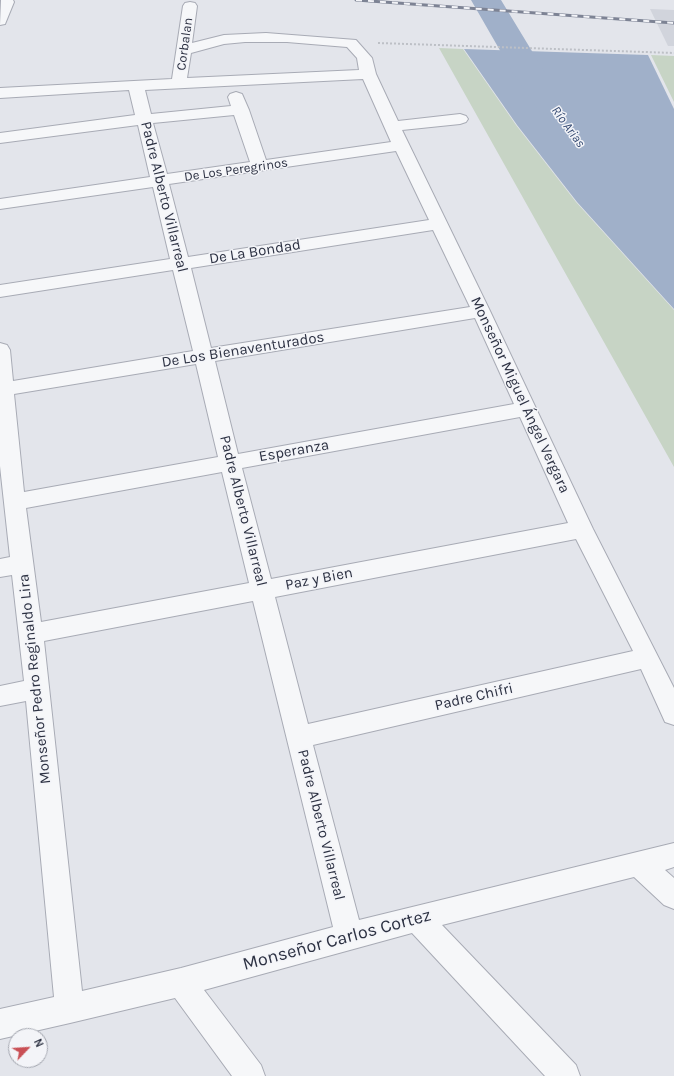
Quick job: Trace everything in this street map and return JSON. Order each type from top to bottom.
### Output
[{"type":"street","points":[[0,21],[7,2]]},
{"type":"street","name":"Corbalan","points":[[179,83],[190,6]]},
{"type":"street","points":[[183,51],[214,41],[252,36],[351,43]]},
{"type":"street","name":"Monseñor Miguel Ángel Vergara","points":[[351,43],[362,54],[368,74],[392,126],[482,311],[582,529],[648,658],[674,714]]},
{"type":"street","points":[[0,93],[368,74]]},
{"type":"street","points":[[231,81],[260,166]]},
{"type":"street","name":"Padre Alberto Villarreal","points":[[136,86],[349,937]]},
{"type":"street","points":[[0,138],[144,119],[241,110]]},
{"type":"street","points":[[392,126],[460,119]]},
{"type":"street","name":"De Los Peregrinos","points":[[0,204],[401,145]]},
{"type":"street","name":"De La Bondad","points":[[0,291],[439,224]]},
{"type":"street","name":"De Los Bienaventurados","points":[[4,389],[482,311]]},
{"type":"street","name":"Monseñor Pedro Reginaldo Lira","points":[[0,350],[4,389],[5,473],[15,502],[11,566],[31,634],[70,1009]]},
{"type":"street","name":"Esperanza","points":[[15,502],[526,409]]},
{"type":"street","name":"Paz y Bien","points":[[31,634],[582,529]]},
{"type":"street","name":"Padre Chifri","points":[[299,737],[648,658]]},
{"type":"street","points":[[0,696],[37,689]]},
{"type":"street","name":"Monseñor Carlos Cortez","points":[[0,1024],[70,1009],[181,982],[417,918],[674,855]]},
{"type":"street","points":[[639,864],[674,896]]},
{"type":"street","points":[[417,918],[565,1076]]},
{"type":"street","points":[[181,982],[250,1076]]},
{"type":"path","points":[[351,43],[674,53]]},
{"type":"shaded area","points":[[650,9],[674,10],[674,46],[668,46]]},
{"type":"green space","points":[[439,48],[463,49],[516,125],[576,202],[674,310],[674,467]]},
{"type":"green space","points":[[651,55],[674,56],[674,102]]},
{"type":"water","points":[[464,49],[648,55],[674,109],[674,309],[577,202],[517,125]]},
{"type":"waterway","name":"Río Arias","points":[[486,0],[529,73],[551,104]]},
{"type":"railway","points":[[356,0],[674,23]]}]
